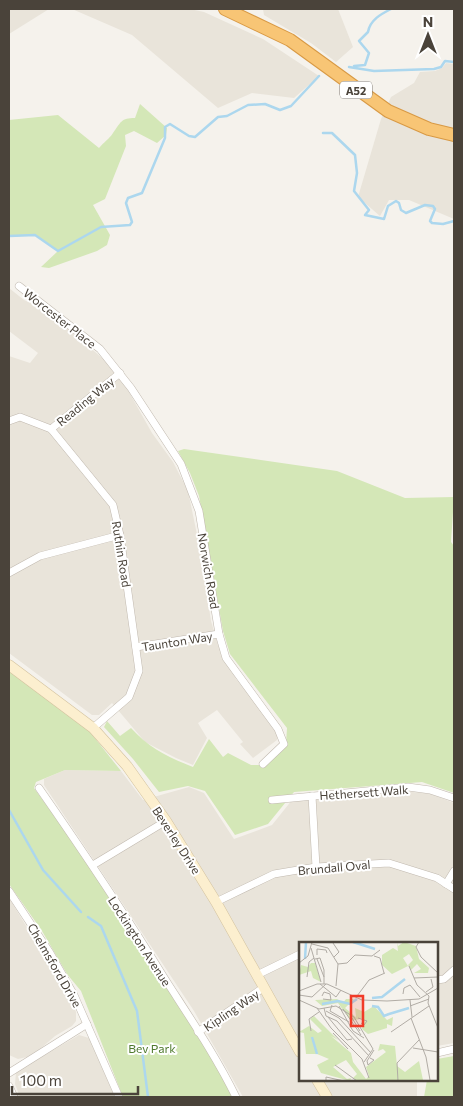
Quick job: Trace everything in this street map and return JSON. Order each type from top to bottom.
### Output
[{"type":"highway","name":"A52","points":[[225,9],[242,12],[290,40],[388,112],[429,129],[454,135]]},
{"type":"street","name":"Worcester Place","points":[[19,286],[100,349],[120,373]]},
{"type":"street","name":"Reading Way","points":[[51,429],[120,373]]},
{"type":"street","name":"Norwich Road","points":[[120,373],[181,464],[191,486],[199,511],[219,634],[226,658],[278,729],[284,744],[263,764]]},
{"type":"street","name":"Ruthin Road","points":[[9,421],[20,417],[51,429],[113,505],[120,535],[139,671],[129,697],[93,728]]},
{"type":"street","points":[[9,572],[40,556],[120,535]]},
{"type":"street","name":"Taunton Way","points":[[136,647],[219,634]]},
{"type":"street","name":"Beverley Drive","points":[[9,665],[93,728],[127,766],[166,821],[216,902],[299,1050]]},
{"type":"street","name":"Hethersett Walk","points":[[272,800],[408,787],[430,790],[454,798]]},
{"type":"street","name":"Lockington Avenue","points":[[39,788],[93,865],[222,1069],[236,1097]]},
{"type":"street","points":[[312,796],[316,866]]},
{"type":"street","points":[[93,865],[166,821]]},
{"type":"street","name":"Brundall Oval","points":[[216,902],[274,874],[316,866],[389,863],[437,878],[454,889]]},
{"type":"street","points":[[446,884],[454,871]]},
{"type":"street","name":"Chelmsford Drive","points":[[9,891],[50,953],[74,995],[119,1097]]},
{"type":"street","points":[[257,975],[299,954]]},
{"type":"street","points":[[438,980],[444,978],[454,970]]},
{"type":"street","name":"Kipling Way","points":[[198,1032],[263,988]]},
{"type":"street","points":[[9,1073],[87,1024]]},
{"type":"street","points":[[438,1053],[454,1049]]},
{"type":"street","points":[[318,1081],[327,1097]]},
{"type":"shaded area","points":[[9,9],[49,9],[9,34]]},
{"type":"shaded area","points":[[72,9],[190,9],[204,12],[263,39],[319,76],[294,98],[252,93],[218,108],[132,35]]},
{"type":"shaded area","points":[[263,9],[338,9],[353,47],[336,62],[311,43],[264,15]]},
{"type":"shaded area","points":[[446,63],[454,64],[454,219],[409,200],[389,200],[380,216],[358,197],[381,119],[391,97],[414,83],[420,72],[435,71],[442,68]]},
{"type":"shaded area","points":[[9,288],[24,300],[46,310],[108,363],[125,385],[152,433],[173,462],[188,491],[200,549],[211,621],[218,645],[236,679],[278,730],[277,740],[253,758],[240,744],[243,742],[217,710],[198,723],[207,738],[193,765],[176,758],[145,742],[112,703],[99,715],[92,715],[9,653],[9,356],[30,363],[38,353],[9,331]]},
{"type":"shaded area","points":[[65,770],[121,771],[143,800],[189,787],[204,793],[234,839],[272,825],[292,800],[413,792],[431,794],[454,803],[454,1043],[438,1046],[438,942],[299,942],[299,1081],[417,1081],[417,1097],[243,1097],[194,1011],[44,785],[44,779]]},
{"type":"shaded area","points":[[9,898],[67,993],[76,1012],[76,1021],[72,1026],[27,1057],[18,1059],[9,1055]]},
{"type":"shaded area","points":[[79,1035],[89,1038],[115,1097],[20,1097],[15,1084],[16,1072]]},
{"type":"green space","points":[[140,104],[167,128],[166,135],[157,143],[134,131],[125,135],[126,146],[105,199],[93,205],[110,235],[107,245],[97,251],[49,268],[41,267],[58,251],[35,235],[9,237],[9,120],[58,115],[99,148],[122,121],[135,118]]},
{"type":"green space","points":[[184,449],[337,471],[405,498],[454,497],[451,542],[454,546],[454,793],[422,782],[294,792],[268,824],[235,835],[205,791],[188,786],[159,792],[104,727],[107,721],[120,736],[131,728],[159,751],[193,767],[209,739],[223,757],[228,753],[251,765],[263,765],[286,744],[287,728],[230,654],[223,631],[199,496],[190,473],[178,451]]},
{"type":"green space","name":"Bev Park","points":[[9,671],[90,732],[121,771],[65,770],[36,782],[34,788],[139,940],[188,1018],[234,1097],[123,1097],[81,991],[67,974],[42,931],[9,884]]},
{"type":"green space","points":[[454,1056],[454,1097],[424,1097],[427,1081],[438,1081],[438,1059]]},
{"type":"waterway","points":[[354,66],[365,65],[369,53],[359,41],[368,32],[371,24],[380,15],[391,9]]},
{"type":"waterway","points":[[349,67],[374,71],[434,69],[441,67],[445,61],[454,62]]},
{"type":"waterway","points":[[9,236],[35,235],[58,251],[101,227],[130,225],[132,222],[126,203],[128,198],[142,193],[165,138],[165,127],[170,124],[189,136],[195,137],[218,117],[227,116],[248,105],[265,104],[280,110],[291,106],[319,76]]},
{"type":"waterway","points":[[323,133],[332,133],[355,155],[357,173],[354,191],[369,210],[365,215],[384,219],[388,206],[396,201],[399,203],[401,210],[406,213],[425,205],[433,206],[435,209],[430,221],[432,223],[443,224],[454,221]]},
{"type":"waterway","points":[[9,810],[43,870],[81,912]]},
{"type":"waterway","points":[[88,917],[101,926],[137,1011],[148,1097]]}]
